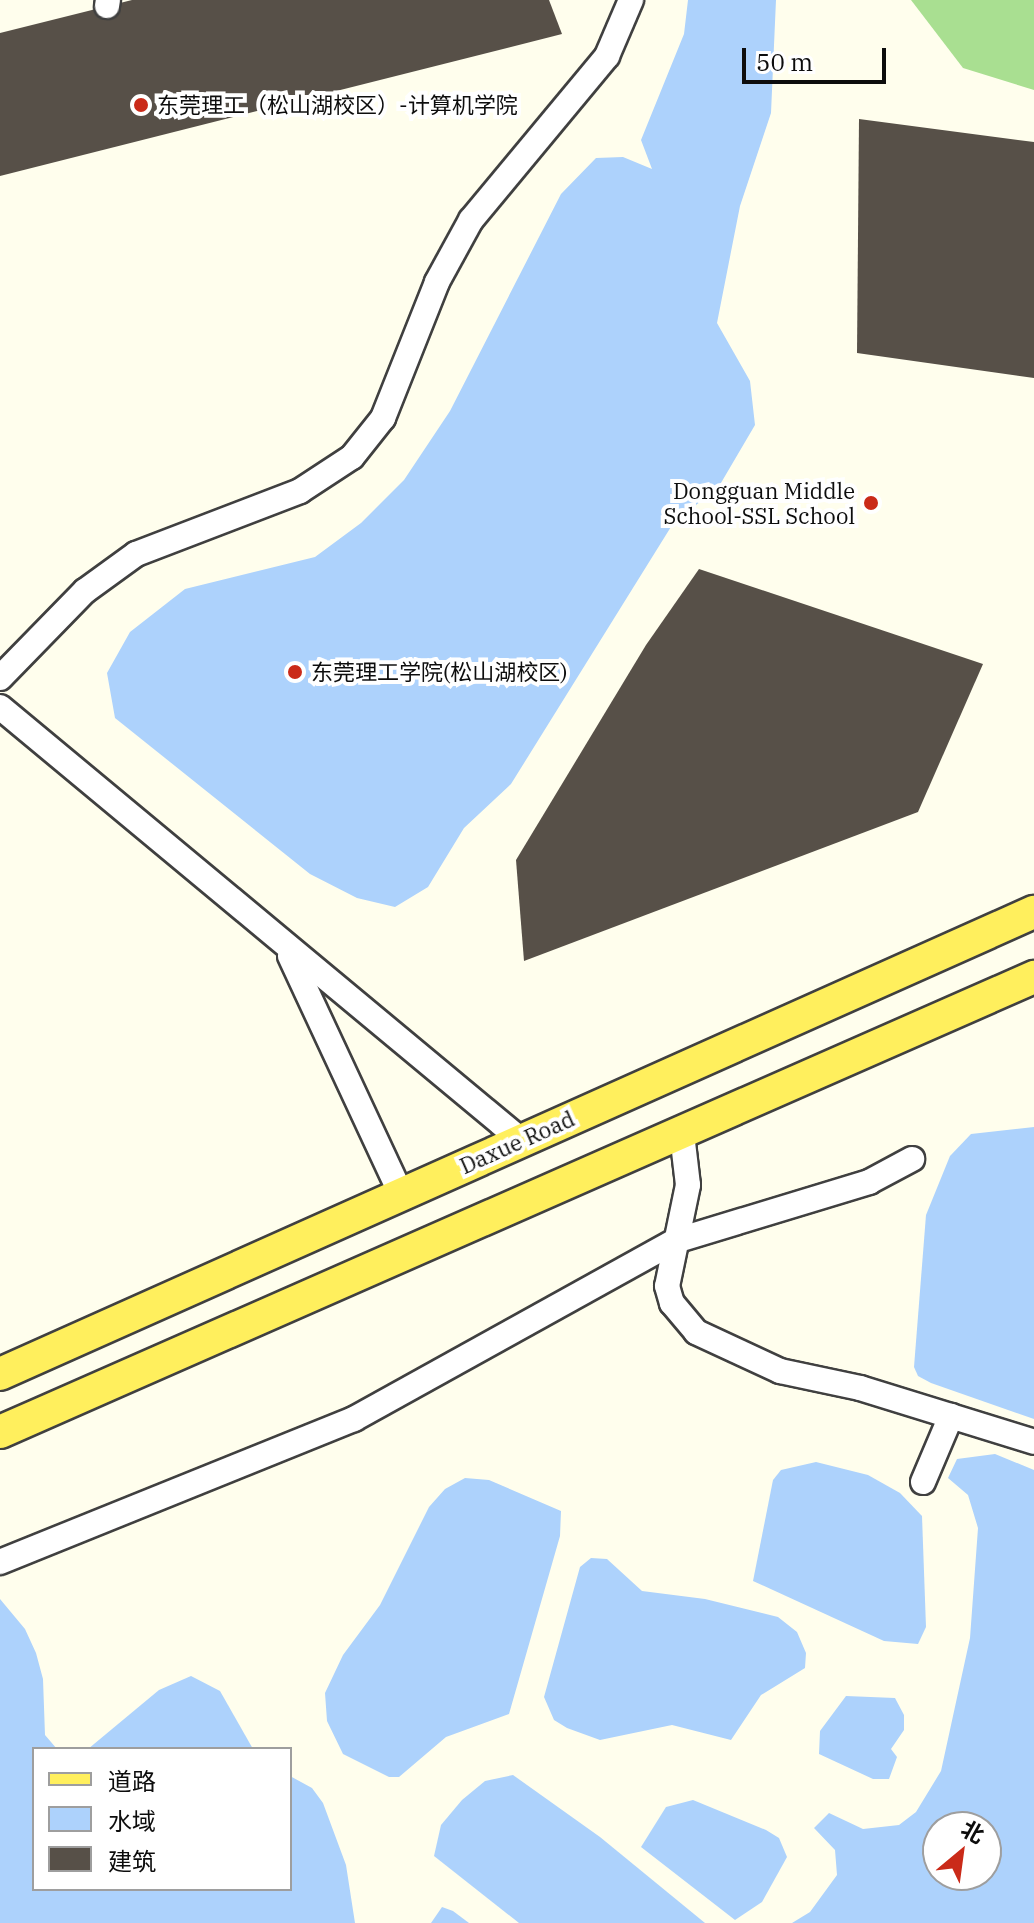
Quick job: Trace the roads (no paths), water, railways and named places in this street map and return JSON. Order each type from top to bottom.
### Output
[{"type":"main road","name":"Daxue Road","points":[[0,1374],[1034,912]]},
{"type":"main road","points":[[0,1432],[1034,977]]},
{"type":"street","points":[[0,678],[85,591],[136,554],[300,491],[352,457],[383,418],[437,282],[471,220],[607,56],[628,19],[631,0]]},
{"type":"street","points":[[0,707],[287,950],[521,1140]]},
{"type":"street","points":[[287,950],[401,1194]]},
{"type":"street","points":[[682,1134],[688,1185],[668,1266],[672,1303],[715,1344],[780,1371],[860,1388],[1034,1442]]},
{"type":"street","points":[[0,1562],[354,1419],[675,1241],[869,1182],[912,1159]]},
{"type":"street","points":[[923,1482],[951,1416]]},
{"type":"water","points":[[688,0],[776,0],[771,113],[740,206],[717,323],[750,381],[755,425],[718,488],[674,522],[511,784],[464,828],[428,887],[395,907],[357,898],[310,874],[115,718],[107,673],[130,632],[185,589],[315,557],[361,523],[404,480],[450,411],[561,194],[596,158],[623,157],[652,169],[641,140],[684,34]]},
{"type":"water","points":[[1034,1127],[1034,1419],[931,1383],[918,1376],[914,1367],[926,1215],[950,1156],[971,1134]]},
{"type":"water","points":[[995,1454],[1034,1470],[1034,1923],[792,1923],[810,1912],[837,1875],[835,1850],[814,1828],[829,1813],[863,1829],[899,1825],[916,1812],[941,1771],[970,1638],[978,1528],[968,1495],[948,1478],[957,1459]]},
{"type":"water","points":[[816,1462],[868,1475],[900,1493],[922,1516],[926,1627],[918,1644],[884,1641],[753,1581],[773,1480],[781,1470]]},
{"type":"water","points":[[465,1478],[489,1480],[561,1511],[560,1536],[509,1714],[446,1737],[399,1777],[389,1777],[343,1754],[327,1721],[325,1693],[343,1655],[380,1605],[429,1507],[445,1489]]},
{"type":"water","points":[[591,1558],[607,1559],[642,1591],[705,1599],[778,1617],[797,1632],[806,1653],[805,1668],[761,1695],[731,1740],[672,1725],[600,1740],[567,1728],[554,1720],[544,1697],[580,1567]]},
{"type":"water","points":[[0,1599],[25,1629],[36,1653],[43,1679],[45,1735],[55,1747],[32,1747],[32,1891],[292,1891],[292,1777],[312,1788],[323,1803],[346,1865],[355,1923],[0,1923]]},
{"type":"water","points":[[191,1676],[220,1691],[252,1747],[90,1747],[159,1690]]},
{"type":"water","points":[[846,1696],[895,1698],[904,1715],[904,1730],[891,1749],[897,1757],[889,1779],[873,1779],[819,1754],[820,1731]]},
{"type":"water","points":[[513,1775],[600,1837],[705,1923],[519,1923],[434,1856],[441,1825],[462,1800],[485,1781]]},
{"type":"water","points":[[693,1800],[766,1830],[779,1838],[787,1857],[762,1902],[735,1920],[641,1847],[666,1807]]},
{"type":"water","points":[[442,1907],[453,1911],[469,1923],[431,1923]]},
{"type":"place","name":"东莞理工（松山湖校区）-计算机学院","points":[[141,105]]},
{"type":"place","name":"Dongguan Middle School-SSL School","points":[[871,503]]},
{"type":"place","name":"东莞理工学院(松山湖校区)","points":[[295,672]]}]
